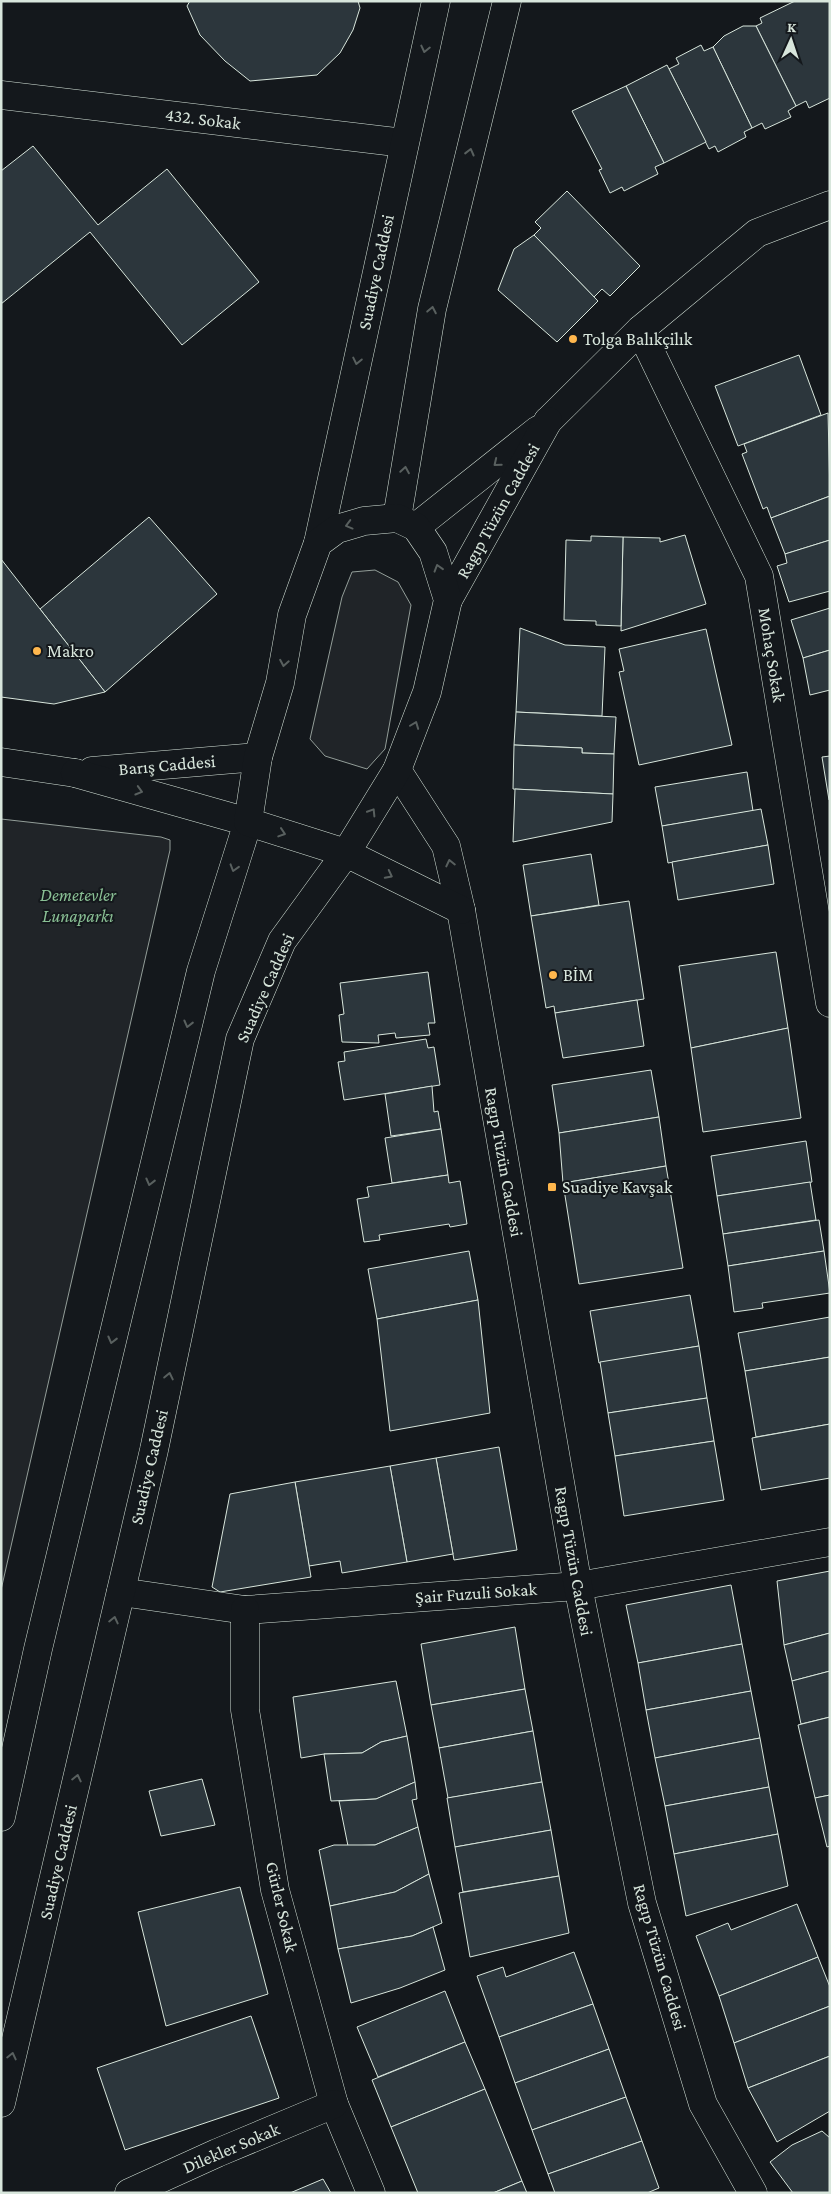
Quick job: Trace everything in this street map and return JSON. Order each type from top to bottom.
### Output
[{"type":"main road","name":"Suadiye Caddesi","points":[[1,1817],[38,1649],[201,971],[248,822],[258,757],[280,683],[292,615],[318,543],[436,1]]},
{"type":"main road","points":[[406,523],[432,309],[507,1]]},
{"type":"main road","name":"432. Sokak","points":[[1,95],[404,144]]},
{"type":"main road","name":"Ragıp Tüzün Caddesi","points":[[406,523],[548,422],[640,330],[757,233],[830,205]]},
{"type":"main road","name":"Mohaç Sokak","points":[[640,330],[759,576],[830,1003]]},
{"type":"main road","name":"Ragıp Tüzün Caddesi","points":[[448,600],[548,422]]},
{"type":"main road","points":[[318,543],[337,528],[364,521],[406,523],[433,552],[448,600]]},
{"type":"main road","name":"Suadiye Caddesi","points":[[1,2104],[154,1450],[240,1039],[282,941],[346,853],[397,770],[427,692],[448,600]]},
{"type":"main road","name":"Barış Caddesi","points":[[75,773],[258,757]]},
{"type":"main road","name":"Barış Caddesi","points":[[1,762],[75,773],[248,822]]},
{"type":"main road","name":"Ragıp Tüzün Caddesi","points":[[397,770],[446,846],[460,910],[578,1586],[642,1903],[703,2104],[753,2193]]},
{"type":"main road","points":[[248,822],[346,853],[460,910]]},
{"type":"main road","name":"Şair Fuzuli Sokak","points":[[121,1592],[245,1610],[578,1586],[830,1542]]},
{"type":"main road","name":"Gürler Sokak","points":[[245,1610],[245,1710],[276,1890],[334,2104],[371,2193]]},
{"type":"main road","name":"Dilekler Sokak","points":[[129,2193],[217,2153],[334,2104]]},
{"type":"green space","points":[[375,570],[398,582],[411,605],[385,749],[367,769],[325,756],[310,739],[342,597],[352,572]]},
{"type":"green space","name":"Demetevler Lunaparkı","points":[[1,819],[161,837],[170,840],[170,850],[1,1590]]},
{"type":"building","points":[[190,1],[358,1],[360,8],[353,30],[340,53],[317,75],[250,81],[225,61],[200,35],[187,6]]},
{"type":"building","points":[[795,1],[830,1],[830,98],[809,108],[806,101],[796,106],[756,26],[762,23],[760,18]]},
{"type":"building","points":[[743,26],[756,26],[796,106],[788,111],[791,117],[765,129],[762,123],[752,128],[713,47],[724,36]]},
{"type":"building","points":[[701,45],[704,51],[713,47],[752,128],[744,132],[746,137],[718,152],[715,146],[709,149],[669,69],[679,64],[676,58]]},
{"type":"building","points":[[667,65],[706,142],[664,163],[626,86]]},
{"type":"building","points":[[626,86],[664,163],[655,167],[658,174],[624,191],[622,187],[610,193],[599,170],[602,169],[572,111]]},
{"type":"building","points":[[33,146],[98,225],[167,169],[259,282],[182,345],[90,232],[1,304],[1,171]]},
{"type":"building","points":[[567,191],[640,266],[610,296],[602,289],[594,297],[534,235],[541,228],[535,222]]},
{"type":"building","points":[[534,235],[598,301],[557,342],[498,290],[514,249]]},
{"type":"building","points":[[799,355],[821,415],[738,446],[715,386]]},
{"type":"building","points":[[828,413],[830,496],[771,518],[767,507],[763,509],[742,454],[747,452],[744,444]]},
{"type":"building","points":[[830,496],[830,540],[785,554],[771,518]]},
{"type":"building","points":[[149,517],[217,594],[105,692],[40,609]]},
{"type":"building","points":[[685,535],[706,604],[621,631],[623,537],[660,538],[660,542]]},
{"type":"building","points":[[591,536],[623,537],[621,626],[596,625],[596,621],[564,620],[566,540],[591,541]]},
{"type":"building","points":[[830,540],[830,591],[789,602],[777,566],[787,563],[785,554]]},
{"type":"building","name":"Makro","points":[[1,559],[105,692],[54,704],[1,697]]},
{"type":"building","points":[[830,608],[830,650],[803,658],[791,620]]},
{"type":"building","points":[[520,628],[565,645],[605,647],[602,716],[516,712]]},
{"type":"building","points":[[706,629],[732,745],[639,765],[619,672],[624,671],[619,649]]},
{"type":"building","points":[[830,650],[830,690],[810,695],[803,658]]},
{"type":"building","points":[[516,712],[616,717],[614,754],[582,753],[582,748],[514,745]]},
{"type":"building","points":[[514,745],[582,748],[582,753],[614,754],[613,794],[513,789]]},
{"type":"building","points":[[830,756],[830,800],[829,800],[822,757]]},
{"type":"building","points":[[747,772],[753,811],[662,826],[655,787]]},
{"type":"building","points":[[515,789],[613,794],[612,822],[513,842]]},
{"type":"building","points":[[761,809],[768,845],[668,863],[662,826]]},
{"type":"building","points":[[768,845],[774,884],[678,900],[672,862]]},
{"type":"building","points":[[591,854],[599,905],[531,916],[523,865]]},
{"type":"building","points":[[629,901],[644,999],[555,1013],[554,1006],[546,1008],[531,916]]},
{"type":"building","points":[[776,952],[788,1028],[691,1048],[679,966]]},
{"type":"building","points":[[428,972],[435,1023],[428,1023],[430,1035],[396,1038],[395,1033],[378,1035],[379,1043],[342,1042],[339,1015],[344,1014],[340,983]]},
{"type":"building","points":[[637,1000],[644,1046],[563,1058],[555,1013]]},
{"type":"building","points":[[788,1028],[801,1118],[703,1132],[691,1048]]},
{"type":"building","points":[[426,1039],[428,1048],[434,1047],[440,1085],[344,1100],[338,1062],[345,1061],[344,1052]]},
{"type":"building","points":[[651,1070],[659,1117],[559,1133],[552,1085]]},
{"type":"building","points":[[432,1086],[434,1112],[438,1111],[441,1129],[391,1136],[385,1094]]},
{"type":"building","points":[[659,1117],[666,1166],[563,1183],[559,1133]]},
{"type":"building","points":[[441,1129],[448,1175],[392,1183],[385,1138]]},
{"type":"building","points":[[806,1141],[812,1182],[717,1196],[711,1156]]},
{"type":"building","points":[[666,1166],[683,1268],[579,1284],[563,1183]]},
{"type":"building","points":[[448,1175],[449,1183],[460,1181],[467,1224],[450,1227],[449,1224],[379,1235],[380,1240],[364,1242],[357,1199],[369,1197],[367,1187]]},
{"type":"building","points":[[810,1182],[816,1220],[723,1234],[717,1196]]},
{"type":"building","points":[[819,1220],[824,1251],[728,1266],[723,1234]]},
{"type":"building","points":[[469,1251],[478,1300],[377,1319],[368,1269]]},
{"type":"building","points":[[824,1251],[830,1293],[762,1303],[763,1308],[734,1312],[728,1266]]},
{"type":"building","points":[[690,1295],[699,1346],[599,1363],[590,1311]]},
{"type":"building","points":[[478,1300],[490,1413],[390,1431],[377,1319]]},
{"type":"building","points":[[830,1317],[830,1357],[745,1371],[738,1333]]},
{"type":"building","points":[[699,1346],[707,1398],[608,1413],[600,1362]]},
{"type":"building","points":[[830,1357],[830,1424],[756,1437],[745,1371]]},
{"type":"building","points":[[707,1398],[714,1441],[615,1456],[608,1413]]},
{"type":"building","points":[[830,1424],[830,1478],[761,1490],[752,1438]]},
{"type":"building","points":[[714,1441],[724,1500],[624,1516],[615,1456]]},
{"type":"building","points":[[499,1447],[517,1550],[454,1560],[436,1458]]},
{"type":"building","points":[[436,1458],[453,1554],[407,1562],[390,1466]]},
{"type":"building","points":[[390,1466],[407,1562],[342,1573],[340,1561],[309,1566],[295,1482]]},
{"type":"building","points":[[295,1482],[311,1577],[220,1592],[212,1587],[230,1494]]},
{"type":"building","points":[[830,1571],[830,1633],[784,1645],[777,1581]]},
{"type":"building","points":[[731,1585],[742,1644],[638,1663],[626,1605]]},
{"type":"building","points":[[515,1627],[525,1689],[431,1705],[421,1644]]},
{"type":"building","points":[[830,1633],[830,1671],[792,1681],[784,1645]]},
{"type":"building","points":[[742,1644],[751,1691],[646,1710],[638,1663]]},
{"type":"building","points":[[830,1671],[830,1717],[801,1724],[792,1681]]},
{"type":"building","points":[[396,1681],[407,1736],[381,1742],[362,1753],[324,1754],[301,1758],[293,1697]]},
{"type":"building","points":[[525,1689],[533,1731],[439,1748],[431,1705]]},
{"type":"building","points":[[751,1691],[760,1738],[655,1758],[646,1710]]},
{"type":"building","points":[[830,1717],[830,1795],[815,1798],[798,1725]]},
{"type":"building","points":[[533,1731],[542,1782],[448,1798],[439,1748]]},
{"type":"building","points":[[407,1736],[415,1782],[376,1799],[331,1801],[324,1754],[362,1753],[381,1742]]},
{"type":"building","points":[[760,1738],[769,1787],[665,1806],[655,1758]]},
{"type":"building","points":[[202,1779],[215,1825],[161,1836],[149,1791]]},
{"type":"building","points":[[415,1782],[417,1799],[412,1800],[418,1827],[375,1845],[348,1846],[339,1801],[376,1799]]},
{"type":"building","points":[[542,1782],[551,1830],[455,1847],[447,1798]]},
{"type":"building","points":[[769,1787],[778,1834],[674,1854],[665,1806]]},
{"type":"building","points":[[830,1795],[830,1846],[827,1847],[815,1798]]},
{"type":"building","points":[[418,1827],[429,1874],[395,1892],[330,1906],[319,1850],[334,1845],[375,1845]]},
{"type":"building","points":[[551,1830],[559,1876],[463,1892],[455,1847]]},
{"type":"building","points":[[778,1834],[788,1886],[686,1916],[674,1854]]},
{"type":"building","points":[[429,1874],[442,1923],[412,1936],[338,1949],[330,1906],[395,1892]]},
{"type":"building","points":[[559,1876],[569,1933],[470,1957],[459,1893]]},
{"type":"building","points":[[240,1887],[268,1994],[166,2026],[138,1912]]},
{"type":"building","points":[[797,1904],[818,1957],[719,1996],[696,1936],[728,1923],[731,1930]]},
{"type":"building","points":[[433,1927],[445,1970],[400,1988],[351,2003],[338,1949],[412,1936]]},
{"type":"building","points":[[574,1952],[593,2004],[499,2037],[477,1976],[503,1967],[506,1977]]},
{"type":"building","points":[[818,1957],[830,1987],[830,2006],[734,2043],[719,1996]]},
{"type":"building","points":[[445,1991],[465,2042],[378,2077],[357,2027]]},
{"type":"building","points":[[593,2004],[609,2049],[515,2083],[499,2037]]},
{"type":"building","points":[[830,2006],[830,2056],[748,2088],[734,2043]]},
{"type":"building","points":[[251,2016],[279,2098],[125,2150],[97,2068]]},
{"type":"building","points":[[465,2042],[485,2089],[391,2127],[372,2080]]},
{"type":"building","points":[[609,2049],[626,2097],[532,2130],[515,2083]]},
{"type":"building","points":[[830,2056],[830,2111],[777,2142],[748,2088]]},
{"type":"building","points":[[485,2089],[522,2181],[493,2193],[418,2193],[391,2127]]},
{"type":"building","points":[[626,2097],[642,2141],[548,2174],[532,2130]]},
{"type":"building","points":[[822,2131],[830,2138],[830,2193],[793,2193],[770,2162],[792,2145]]},
{"type":"building","points":[[642,2141],[659,2188],[647,2193],[555,2193],[548,2174]]},
{"type":"building","points":[[323,2179],[331,2193],[290,2193]]},
{"type":"building","points":[[522,2181],[527,2193],[493,2193]]},
{"type":"place","name":"Tolga Balıkçilık","points":[[573,339]]},
{"type":"place","name":"Makro","points":[[37,651]]},
{"type":"place","name":"BİM","points":[[553,975]]},
{"type":"place","name":"Suadiye Kavşak","points":[[552,1187]]}]
